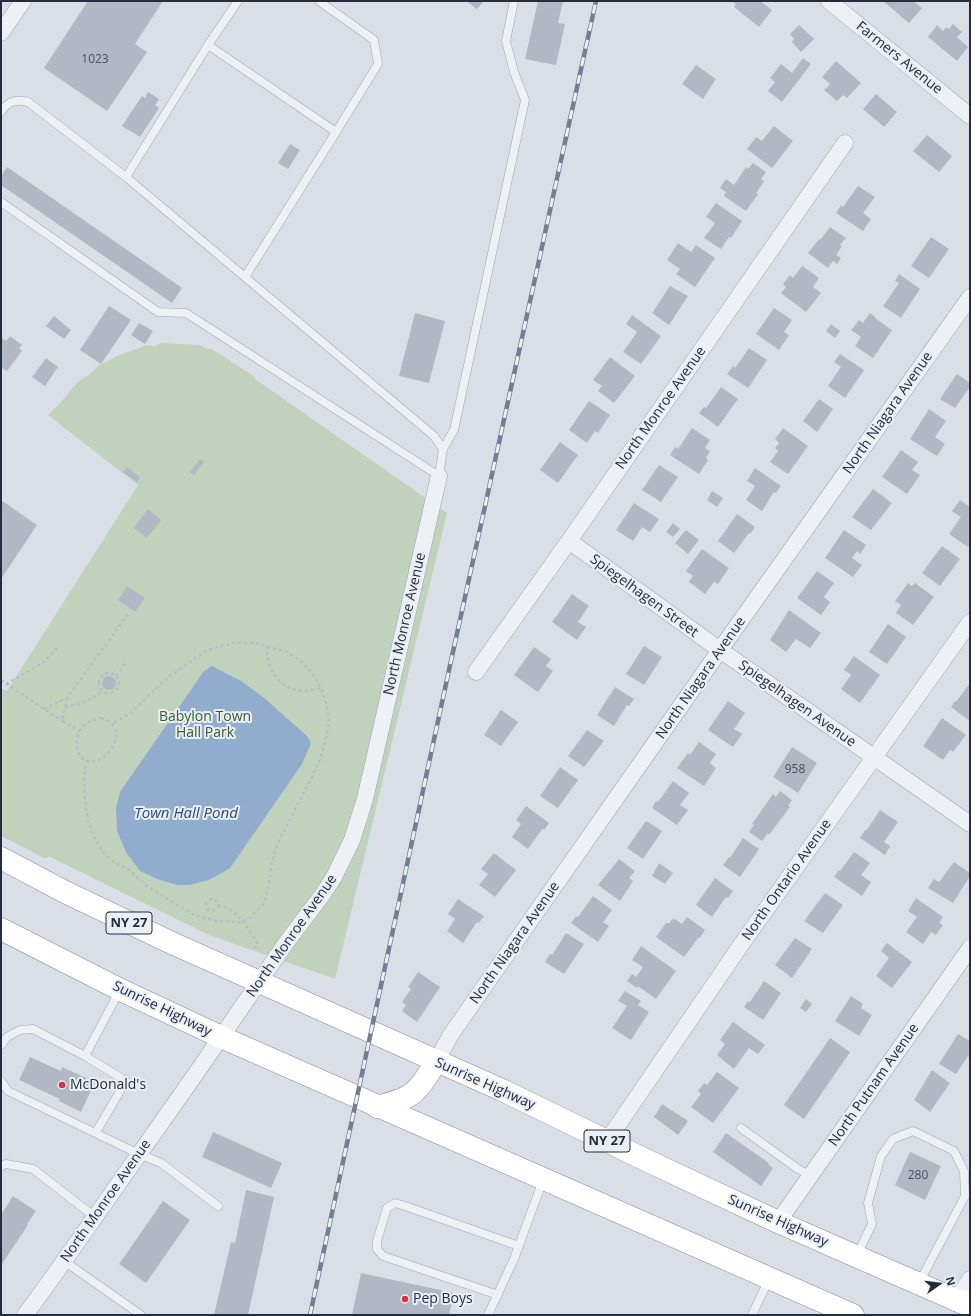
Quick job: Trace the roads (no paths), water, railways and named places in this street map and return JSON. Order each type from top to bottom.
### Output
[{"type":"highway","name":"Sunrise Highway","points":[[1,858],[112,915],[258,983],[502,1090],[778,1222],[965,1303]]},
{"type":"highway","name":"Sunrise Highway","points":[[1,929],[121,990],[221,1037],[377,1107],[853,1315]]},
{"type":"highway","points":[[377,1107],[400,1101],[412,1095],[424,1082],[436,1062]]},
{"type":"street","points":[[1,33],[24,1]]},
{"type":"street","name":"Farmers Avenue","points":[[829,1],[970,116]]},
{"type":"street","name":"North Monroe Avenue","points":[[476,672],[569,541],[845,143]]},
{"type":"street","name":"North Niagara Avenue","points":[[436,1062],[450,1036],[482,990],[970,297]]},
{"type":"street","name":"North Monroe Avenue","points":[[30,1313],[95,1216],[286,943],[312,910],[334,877],[352,840],[359,821],[439,476]]},
{"type":"street","name":"Spiegelhagen Street","points":[[569,541],[720,650]]},
{"type":"street","name":"North Ontario Avenue","points":[[607,1141],[743,942],[970,622]]},
{"type":"street","name":"Spiegelhagen Avenue","points":[[720,650],[874,758]]},
{"type":"street","points":[[874,758],[970,824]]},
{"type":"street","name":"North Putnam Avenue","points":[[778,1222],[970,948]]},
{"type":"street","points":[[965,1303],[970,1279]]},
{"type":"lane","points":[[126,177],[208,45],[238,1]]},
{"type":"lane","points":[[245,278],[378,64],[374,40],[319,1]]},
{"type":"lane","points":[[1,202],[158,312],[186,313],[439,476],[443,449],[454,430],[525,100],[514,72],[506,41],[514,1]]},
{"type":"lane","points":[[208,45],[336,132]]},
{"type":"lane","points":[[1,112],[5,106],[14,101],[28,102],[126,177],[434,436],[443,449]]},
{"type":"lane","points":[[85,1056],[121,990]]},
{"type":"lane","points":[[1,1045],[7,1037],[20,1030],[33,1029],[85,1056],[126,1081],[96,1132]]},
{"type":"lane","points":[[1,1081],[8,1090],[139,1154],[162,1163],[218,1206]]},
{"type":"lane","points":[[742,1128],[798,1169],[811,1176]]},
{"type":"lane","points":[[857,1256],[872,1224],[868,1203],[881,1156],[893,1139],[913,1131],[954,1151],[964,1171],[965,1196],[919,1284]]},
{"type":"lane","points":[[1,1166],[6,1164],[33,1169],[95,1216]]},
{"type":"lane","points":[[488,1315],[519,1246],[544,1179]]},
{"type":"lane","points":[[498,1295],[383,1256],[377,1249],[377,1240],[387,1208],[395,1203],[519,1246]]},
{"type":"lane","points":[[64,1261],[141,1315]]},
{"type":"lane","points":[[752,1315],[769,1278]]},
{"type":"water","name":"Town Hall Pond","points":[[212,666],[241,681],[263,697],[307,736],[311,743],[302,764],[230,868],[209,880],[189,885],[177,885],[157,879],[140,871],[126,852],[117,831],[116,808],[120,792],[204,671]]},
{"type":"railway","points":[[310,1315],[449,670],[596,1]]},
{"type":"place","name":"McDonald's","points":[[62,1085]]},
{"type":"place","name":"Pep Boys","points":[[405,1299]]},
{"type":"park label","name":"Babylon Town Hall Park","points":[[205,726]]}]
